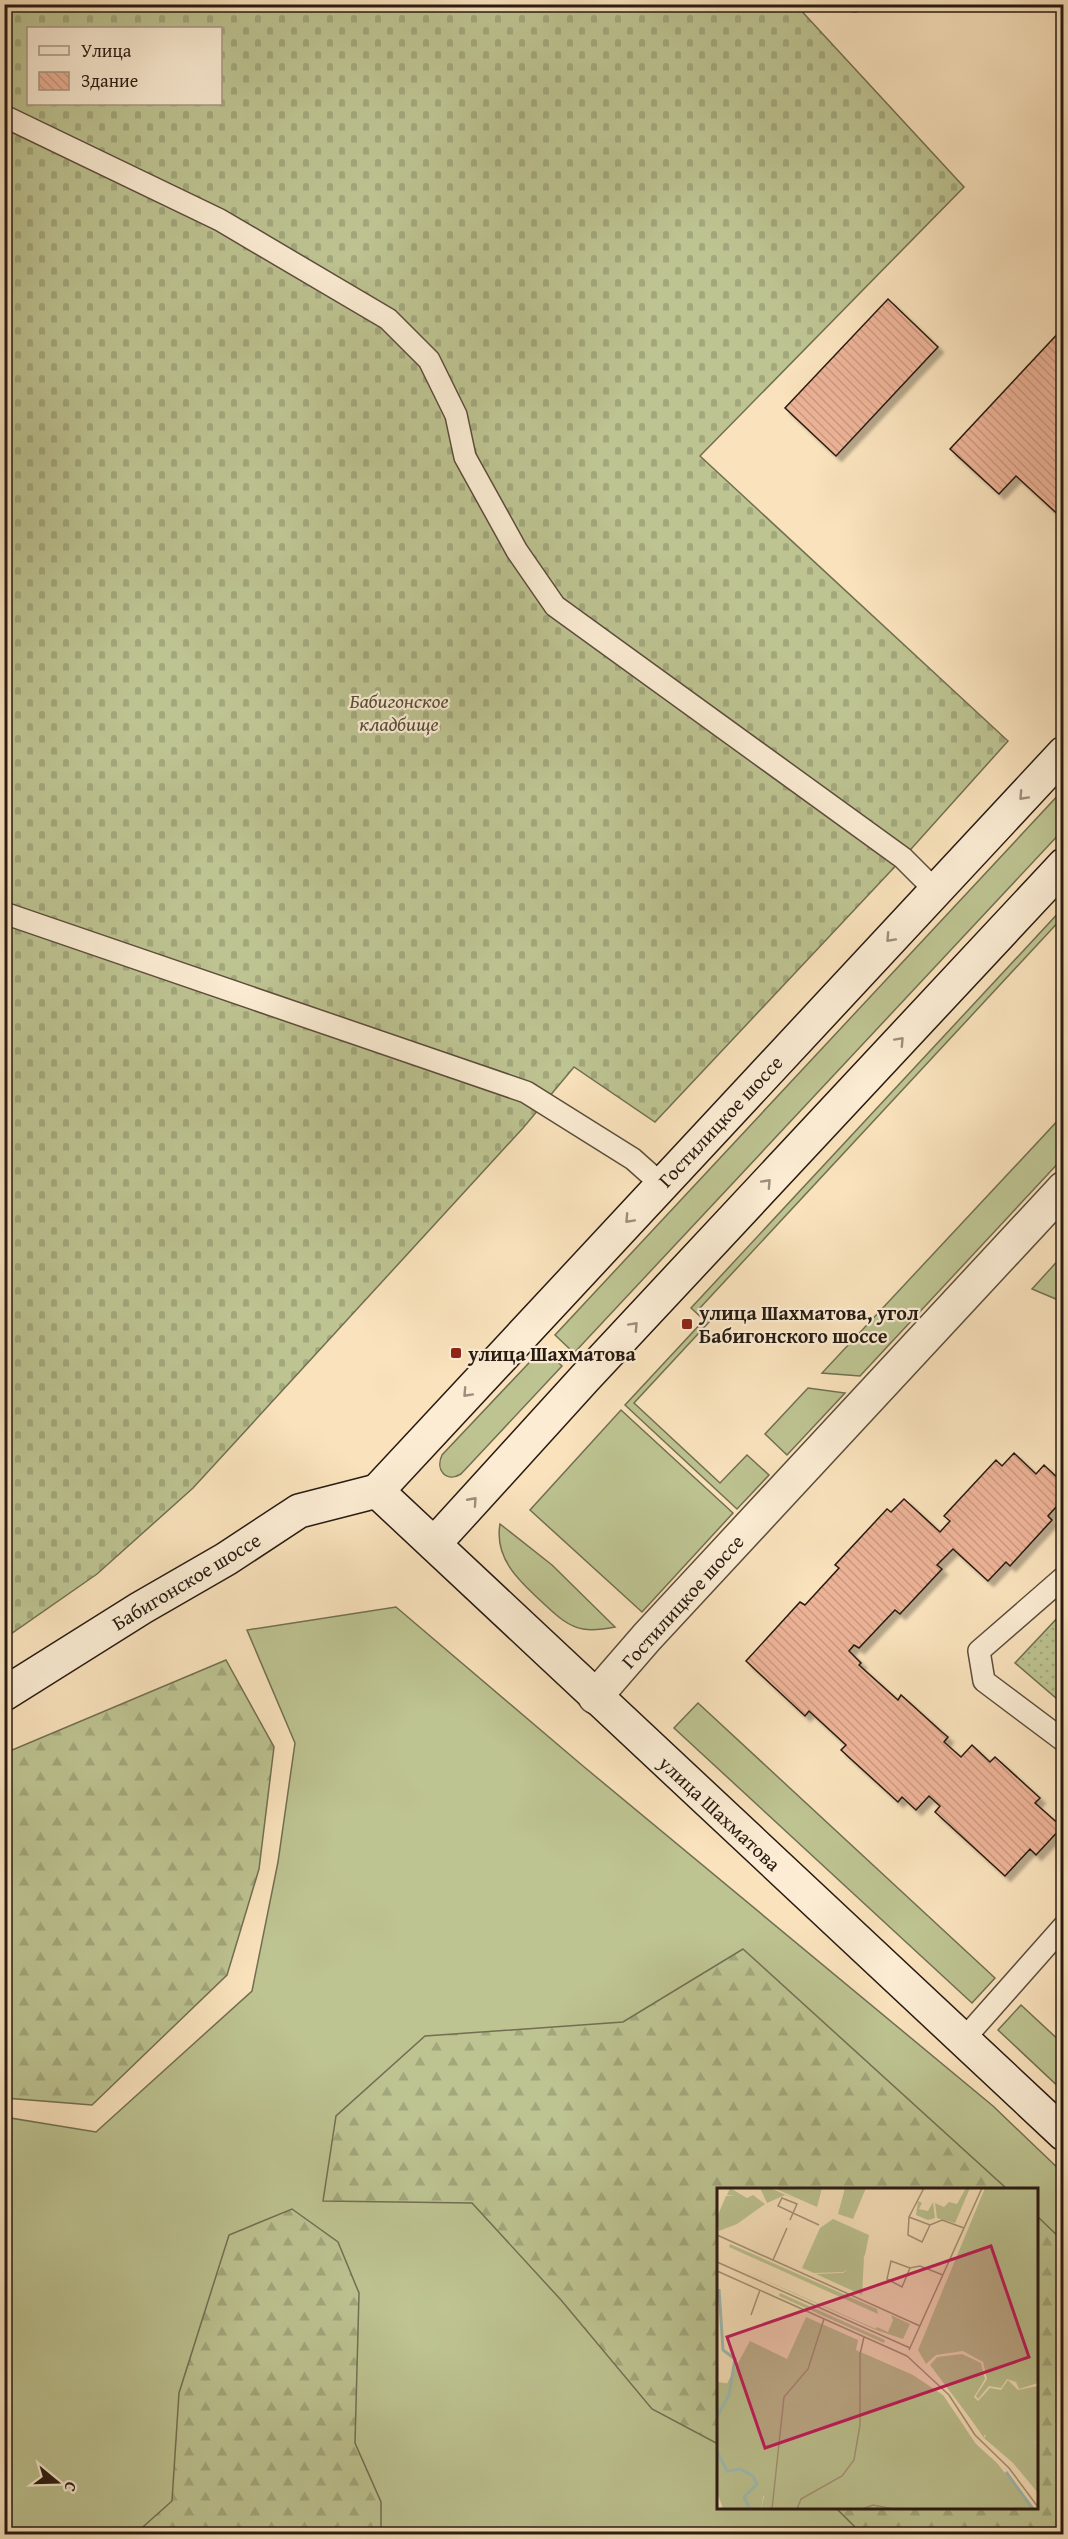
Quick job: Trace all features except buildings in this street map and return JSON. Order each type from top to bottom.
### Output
[{"type":"street","name":"Гостилицкое шоссе","points":[[377,1491],[1064,753]]},
{"type":"street","points":[[434,1544],[585,1378],[1064,866]]},
{"type":"street","name":"Гостилицкое шоссе","points":[[595,1697],[647,1637],[1064,1188]]},
{"type":"street","name":"улица Шахматова","points":[[377,1491],[1064,2134]]},
{"type":"street","name":"Бабигонское шоссе","points":[[4,1694],[141,1608],[226,1559],[299,1511],[377,1491]]},
{"type":"lane","points":[[4,116],[220,220],[388,319],[429,360],[456,415],[465,457],[517,551],[555,606],[903,858],[935,890]]},
{"type":"lane","points":[[4,913],[526,1092],[633,1159],[662,1184]]},
{"type":"lane","points":[[1064,1577],[979,1651],[984,1681],[1064,1741]]},
{"type":"lane","points":[[963,2040],[1064,1926]]},
{"type":"green space","name":"Бабигонское кладбище","points":[[5,5],[796,5],[964,187],[700,456],[1008,741],[903,858],[655,1122],[574,1067],[523,1128],[193,1488],[97,1574],[5,1638]]},
{"type":"green space","points":[[1063,790],[1063,830],[574,1353],[555,1335]]},
{"type":"green space","points":[[1063,908],[1063,917],[699,1309],[710,1321],[634,1403],[720,1483],[747,1455],[769,1475],[737,1509],[625,1405],[704,1320],[691,1308]]},
{"type":"green space","points":[[1063,1115],[1063,1158],[860,1376],[822,1373]]},
{"type":"green space","points":[[1063,1255],[1063,1302],[1032,1289]]},
{"type":"green space","points":[[543,1348],[562,1366],[461,1474],[451,1477],[443,1474],[440,1466],[442,1455]]},
{"type":"green space","points":[[808,1388],[845,1393],[787,1455],[765,1434]]},
{"type":"green space","points":[[621,1410],[733,1513],[642,1612],[530,1510]]},
{"type":"green space","points":[[500,1524],[552,1565],[615,1627],[587,1630],[566,1622],[551,1610],[525,1586],[510,1568],[501,1548]]},
{"type":"green space","points":[[396,1607],[583,1766],[993,2106],[1063,2173],[1063,2534],[5,2534],[4,2117],[96,2132],[252,1991],[278,1862],[295,1743],[247,1630]]},
{"type":"green space","points":[[1063,1612],[1063,1704],[1015,1663]]},
{"type":"green space","points":[[226,1660],[274,1747],[259,1869],[227,1975],[92,2105],[5,2098],[5,1753]]},
{"type":"green space","points":[[698,1703],[995,1978],[972,2003],[674,1728]]},
{"type":"green space","points":[[743,1949],[1006,2188],[717,2188],[717,2443],[652,2409],[561,2300],[472,2203],[323,2201],[336,2116],[425,2036],[623,2022]]},
{"type":"green space","points":[[1021,2005],[1063,2044],[1063,2091],[998,2030]]},
{"type":"green space","points":[[292,2209],[338,2242],[359,2293],[355,2443],[381,2502],[381,2534],[135,2534],[172,2501],[179,2393],[229,2235]]},
{"type":"green space","points":[[1038,2217],[1063,2241],[1063,2534],[862,2534],[837,2509],[1038,2509]]},
{"type":"waterway","points":[[852,4],[855,7],[857,4]]},
{"type":"place","name":"улица Шахматова, угол Бабигонского шоссе","points":[[687,1324]]},
{"type":"place","name":"улица Шахматова","points":[[456,1353]]}]
